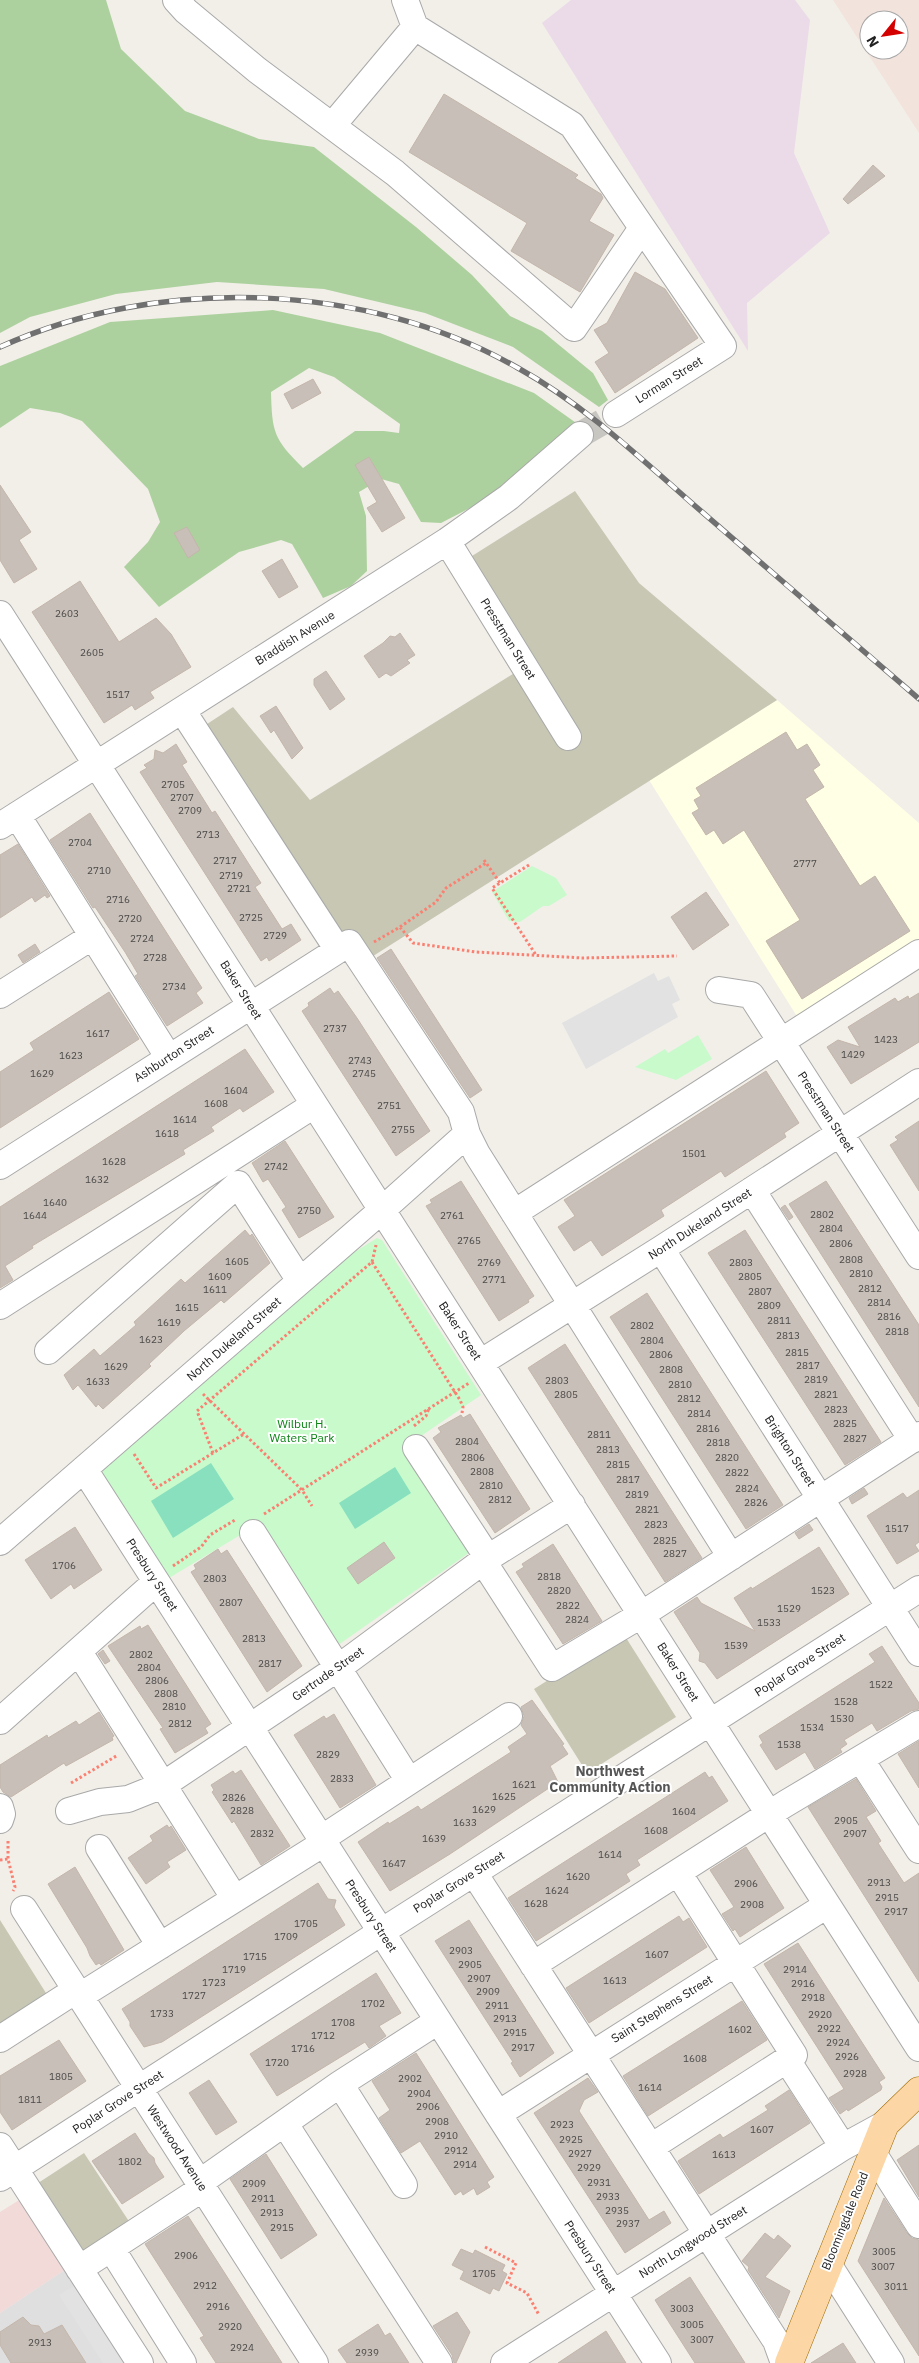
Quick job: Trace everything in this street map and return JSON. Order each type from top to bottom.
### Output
[{"type":"main road","name":"Bloomingdale Road","points":[[789,2363],[885,2124],[919,2091]]},
{"type":"street","points":[[176,0],[257,70],[395,173],[574,328],[642,228],[572,126],[415,26],[405,0]]},
{"type":"street","points":[[332,126],[415,26]]},
{"type":"street","name":"Lorman Street","points":[[616,414],[723,346],[642,228]]},
{"type":"street","name":"Braddish Avenue","points":[[8,821],[447,541],[508,497],[580,435]]},
{"type":"street","name":"Presstman Street","points":[[447,541],[568,737]]},
{"type":"street","name":"Baker Street","points":[[0,614],[382,1210],[474,1372],[572,1505],[919,2048]]},
{"type":"street","points":[[182,710],[351,946],[460,1112],[466,1134],[514,1213],[731,1556]]},
{"type":"street","points":[[8,821],[93,936],[169,1058]]},
{"type":"street","points":[[0,995],[93,936]]},
{"type":"street","name":"Ashburton Street","points":[[2,1162],[251,1005],[351,946]]},
{"type":"street","points":[[514,1213],[919,953]]},
{"type":"street","name":"Presstman Street","points":[[719,990],[751,996],[919,1256]]},
{"type":"street","name":"North Dukeland Street","points":[[474,1372],[571,1305],[919,1082]]},
{"type":"street","points":[[0,1306],[314,1105]]},
{"type":"street","name":"North Dukeland Street","points":[[0,1542],[382,1210],[466,1134]]},
{"type":"street","points":[[48,1351],[238,1184],[300,1281]]},
{"type":"street","points":[[416,1448],[552,1668],[641,1614],[916,1437],[752,1190]]},
{"type":"street","name":"Brighton Street","points":[[661,1249],[919,1653]]},
{"type":"street","name":"Presbury Street","points":[[84,1469],[162,1576],[250,1727],[658,2363]]},
{"type":"street","name":"Gertrude Street","points":[[69,1811],[100,1802],[146,1794],[163,1785],[338,1668],[486,1560],[572,1505]]},
{"type":"street","points":[[250,1523],[409,1781]]},
{"type":"street","points":[[0,1721],[162,1576]]},
{"type":"street","name":"Poplar Grove Street","points":[[7,2173],[919,1589]]},
{"type":"street","points":[[79,1652],[235,1899]]},
{"type":"street","points":[[0,2039],[160,1946],[235,1899],[509,1716]]},
{"type":"street","points":[[533,1965],[769,1814],[919,1724]]},
{"type":"street","points":[[861,1760],[919,1850]]},
{"type":"street","points":[[0,1807],[4,1830]]},
{"type":"street","points":[[99,1848],[160,1946]]},
{"type":"street","points":[[474,1873],[776,2341],[784,2363]]},
{"type":"street","points":[[650,2147],[794,2055],[678,1874]]},
{"type":"street","name":"Westwood Avenue","points":[[16,1903],[78,1993],[315,2363]]},
{"type":"street","name":"Saint Stephens Street","points":[[498,2114],[827,1905]]},
{"type":"street","points":[[79,2268],[201,2186],[340,2084],[438,2021]]},
{"type":"street","points":[[787,2060],[843,2147]]},
{"type":"street","points":[[340,2084],[404,2185]]},
{"type":"street","points":[[285,2124],[439,2363]]},
{"type":"street","name":"North Longwood Street","points":[[504,2363],[843,2147],[885,2124]]},
{"type":"street","points":[[0,2146],[7,2173],[79,2268],[140,2363]]},
{"type":"street","points":[[873,2152],[919,2225]]},
{"type":"street","points":[[111,2248],[183,2363]]},
{"type":"street","points":[[828,2264],[891,2363]]},
{"type":"path","points":[[351,946],[400,928],[439,900],[446,888],[485,861],[500,883]]},
{"type":"path","points":[[529,865],[492,888],[537,956]]},
{"type":"path","points":[[400,928],[413,943],[476,952],[605,959],[677,956]]},
{"type":"path","points":[[213,1453],[197,1411],[372,1262],[377,1243]]},
{"type":"path","points":[[372,1262],[455,1392],[463,1407],[462,1413]]},
{"type":"path","points":[[162,1576],[201,1547],[210,1534],[250,1523],[455,1392],[474,1372]]},
{"type":"path","points":[[198,1388],[302,1490],[312,1506]]},
{"type":"path","points":[[130,1448],[156,1488],[244,1434]]},
{"type":"path","points":[[71,1783],[124,1750]]},
{"type":"path","points":[[4,1830],[8,1859],[15,1886],[16,1903]]},
{"type":"path","points":[[0,1860],[8,1859]]},
{"type":"path","points":[[485,2247],[516,2264],[507,2284],[527,2293],[539,2316]]},
{"type":"shaded area","points":[[571,0],[795,0],[810,20],[794,153],[830,233],[747,303],[748,351],[542,23]]},
{"type":"shaded area","points":[[833,0],[919,0],[919,133],[872,60],[909,60],[909,10],[859,10],[859,40]]},
{"type":"shaded area","points":[[575,491],[639,583],[777,700],[370,958],[352,929],[338,938],[201,728],[233,707],[310,800],[516,672],[453,568]]},
{"type":"shaded area","points":[[777,700],[919,823],[919,941],[798,1018],[649,780]]},
{"type":"shaded area","points":[[654,973],[658,981],[669,976],[680,1000],[672,1004],[678,1017],[586,1069],[562,1023]]},
{"type":"shaded area","points":[[623,1633],[676,1717],[587,1773],[534,1689]]},
{"type":"shaded area","points":[[0,1920],[51,2001],[0,2033]]},
{"type":"shaded area","points":[[84,2153],[132,2226],[80,2260],[32,2187]]},
{"type":"shaded area","points":[[24,2197],[69,2267],[0,2313],[0,2212]]},
{"type":"shaded area","points":[[69,2267],[131,2363],[0,2363],[0,2313]]},
{"type":"shaded area","points":[[79,2283],[131,2363],[103,2363],[59,2295]]},
{"type":"green space","points":[[0,0],[106,0],[121,49],[185,111],[259,139],[314,147],[416,227],[472,275],[510,316],[542,331],[593,373],[608,400],[599,407],[513,347],[425,313],[324,289],[217,282],[116,294],[30,317],[0,333]]},
{"type":"green space","points":[[273,310],[380,333],[534,393],[579,425],[499,493],[441,523],[421,522],[399,484],[381,479],[359,492],[366,516],[367,571],[351,586],[323,598],[292,544],[281,540],[239,552],[159,607],[124,567],[148,542],[160,522],[148,489],[82,421],[60,413],[30,408],[0,428],[0,366],[110,322]],"holes":[[[309,368],[334,377],[400,424],[399,433],[355,431],[303,468],[286,450],[276,434],[272,417],[271,392]]]},
{"type":"green space","points":[[532,866],[556,878],[567,895],[549,906],[543,906],[520,922],[509,921],[492,892]]},
{"type":"green space","points":[[698,1035],[712,1059],[676,1080],[635,1067],[665,1049],[668,1053]]},
{"type":"green space","name":"Wilbur H. Waters Park","points":[[377,1238],[382,1240],[481,1395],[405,1447],[473,1550],[334,1648],[257,1525],[169,1578],[104,1478],[102,1470],[337,1263]]},
{"type":"green space","points":[[211,1463],[234,1499],[173,1538],[151,1501]]},
{"type":"green space","points":[[395,1467],[411,1493],[355,1529],[339,1503]]},
{"type":"building","points":[[444,94],[578,175],[575,178],[601,194],[603,198],[589,221],[614,235],[580,292],[511,251],[527,223],[409,152]]},
{"type":"building","points":[[873,165],[885,176],[848,204],[843,199]]},
{"type":"building","points":[[635,272],[665,289],[698,338],[615,393],[595,362],[609,353],[594,330],[607,323]]},
{"type":"building","points":[[313,379],[321,393],[292,409],[284,394]]},
{"type":"building","points":[[369,457],[405,518],[382,532],[367,508],[377,502],[355,465]]},
{"type":"building","points":[[0,485],[31,532],[19,540],[37,569],[14,583],[0,560]]},
{"type":"building","points":[[187,527],[200,550],[188,558],[174,533]]},
{"type":"building","points":[[282,559],[298,587],[279,598],[262,571]]},
{"type":"building","points":[[80,581],[119,642],[156,618],[171,634],[191,667],[150,692],[154,698],[135,710],[132,705],[104,723],[32,612]]},
{"type":"building","points":[[400,633],[415,655],[407,660],[410,663],[391,676],[386,673],[379,678],[364,656],[390,636],[395,637]]},
{"type":"building","points":[[326,671],[345,699],[330,710],[314,685],[314,679]]},
{"type":"building","points":[[276,706],[303,748],[292,759],[274,730],[271,733],[260,716]]},
{"type":"building","points":[[786,732],[797,750],[807,744],[820,765],[813,770],[824,787],[805,799],[860,886],[875,876],[910,931],[802,999],[766,941],[800,920],[744,830],[723,844],[714,830],[706,835],[692,813],[699,809],[694,800],[701,796],[696,788]]},
{"type":"building","points":[[176,744],[187,762],[182,765],[212,813],[215,811],[261,883],[255,887],[282,929],[291,924],[301,940],[269,961],[267,957],[261,961],[140,772],[147,768],[144,765],[154,759],[155,750],[163,753]]},
{"type":"building","points":[[90,813],[202,988],[196,993],[203,1003],[167,1026],[135,976],[138,974],[125,952],[95,907],[93,908],[50,840]]},
{"type":"building","points":[[18,844],[50,896],[47,898],[45,895],[35,902],[32,897],[0,918],[0,855]]},
{"type":"building","points":[[706,892],[729,925],[693,950],[671,917]]},
{"type":"building","points":[[35,944],[40,952],[23,963],[18,955]]},
{"type":"building","points":[[391,949],[482,1090],[470,1098],[377,958]]},
{"type":"building","points":[[330,988],[334,994],[338,991],[357,1018],[430,1131],[396,1156],[302,1011],[309,1006],[308,1003]]},
{"type":"building","points":[[109,992],[139,1039],[0,1128],[0,1072],[34,1050],[30,1043]]},
{"type":"building","points":[[919,993],[919,1042],[851,1084],[827,1047],[838,1040],[860,1047],[848,1027],[895,998],[898,1002],[908,996],[909,999]]},
{"type":"building","points":[[245,1049],[274,1092],[243,1112],[240,1108],[211,1127],[214,1131],[183,1150],[185,1154],[32,1246],[33,1248],[5,1266],[13,1280],[0,1288],[0,1207]]},
{"type":"building","points":[[766,1071],[799,1123],[784,1133],[786,1137],[725,1177],[721,1171],[661,1210],[664,1216],[602,1256],[591,1240],[574,1251],[558,1227],[575,1216],[564,1200]]},
{"type":"building","points":[[919,1121],[919,1191],[890,1145],[898,1140],[895,1137]]},
{"type":"building","points":[[285,1141],[334,1217],[299,1238],[282,1210],[286,1207],[268,1179],[263,1182],[252,1163]]},
{"type":"building","points":[[461,1181],[534,1296],[528,1300],[529,1302],[499,1321],[426,1206],[432,1203],[430,1200]]},
{"type":"building","points":[[826,1181],[919,1325],[919,1407],[789,1204]]},
{"type":"building","points":[[785,1205],[793,1217],[789,1220],[781,1208]]},
{"type":"building","points":[[245,1230],[250,1236],[252,1234],[270,1263],[224,1303],[221,1300],[184,1331],[149,1364],[151,1366],[103,1409],[98,1404],[96,1407],[78,1385],[73,1390],[64,1375],[94,1349],[100,1356],[136,1325],[134,1322],[181,1279],[185,1283]]},
{"type":"building","points":[[745,1230],[881,1442],[845,1465],[708,1253]]},
{"type":"building","points":[[647,1293],[783,1505],[746,1529],[610,1317]]},
{"type":"building","points":[[565,1344],[702,1558],[665,1582],[528,1368]]},
{"type":"building","points":[[470,1414],[530,1509],[495,1533],[433,1438],[441,1432],[438,1428],[461,1415],[463,1418]]},
{"type":"building","points":[[864,1488],[868,1494],[852,1504],[849,1498]]},
{"type":"building","points":[[919,1490],[919,1542],[915,1545],[919,1551],[897,1564],[867,1516],[903,1493],[907,1498]]},
{"type":"building","points":[[809,1524],[813,1530],[799,1539],[795,1533]]},
{"type":"building","points":[[75,1527],[102,1570],[74,1589],[71,1584],[51,1599],[25,1560]]},
{"type":"building","points":[[384,1542],[395,1558],[358,1584],[347,1568]]},
{"type":"building","points":[[553,1544],[602,1621],[563,1644],[516,1572],[524,1567],[522,1564]]},
{"type":"building","points":[[819,1547],[849,1594],[717,1679],[705,1663],[699,1661],[700,1653],[674,1612],[697,1597],[701,1603],[755,1631],[734,1598],[751,1587],[752,1589]]},
{"type":"building","points":[[218,1549],[221,1554],[227,1550],[302,1666],[267,1692],[191,1572],[196,1569],[194,1565]]},
{"type":"building","points":[[148,1625],[211,1724],[205,1728],[208,1733],[175,1753],[160,1729],[163,1728],[108,1646],[140,1626],[141,1629]]},
{"type":"building","points":[[882,1646],[919,1703],[919,1709],[911,1711],[877,1731],[872,1723],[844,1740],[847,1744],[840,1749],[842,1752],[815,1769],[805,1752],[776,1770],[760,1745],[763,1743],[759,1736],[875,1662],[869,1654]]},
{"type":"building","points":[[103,1650],[110,1661],[105,1664],[98,1654]]},
{"type":"building","points":[[532,1700],[564,1744],[562,1745],[568,1754],[550,1766],[558,1782],[450,1854],[390,1891],[358,1842],[388,1822],[389,1824],[418,1806],[421,1810],[511,1752],[508,1747],[527,1734],[521,1725],[524,1716],[521,1707]]},
{"type":"building","points":[[99,1712],[114,1736],[112,1737],[113,1740],[66,1766],[64,1763],[11,1797],[3,1792],[0,1787],[0,1765],[47,1735],[48,1738],[76,1721],[79,1725]]},
{"type":"building","points":[[334,1714],[376,1785],[340,1808],[294,1735],[324,1716],[326,1719]]},
{"type":"building","points":[[919,1741],[919,1788],[898,1754]]},
{"type":"building","points":[[241,1770],[290,1846],[261,1865],[234,1821],[232,1823],[212,1792],[214,1790],[211,1785],[233,1771],[235,1774]]},
{"type":"building","points":[[705,1772],[709,1778],[712,1776],[728,1801],[637,1860],[640,1865],[626,1874],[630,1881],[536,1941],[508,1898]]},
{"type":"building","points":[[856,1779],[876,1811],[866,1817],[881,1841],[878,1843],[904,1883],[919,1873],[919,1982],[808,1807]]},
{"type":"building","points":[[167,1825],[169,1828],[171,1826],[186,1850],[167,1862],[170,1867],[146,1884],[128,1858],[153,1841],[150,1836]]},
{"type":"building","points":[[746,1847],[784,1908],[740,1937],[735,1929],[733,1931],[722,1914],[734,1907],[710,1870]]},
{"type":"building","points":[[75,1867],[124,1950],[101,1965],[99,1963],[96,1965],[90,1956],[48,1884]]},
{"type":"building","points":[[318,1883],[328,1899],[336,1900],[334,1907],[345,1925],[162,2042],[144,2047],[130,2026],[130,2022],[122,2009]]},
{"type":"building","points":[[679,1916],[683,1922],[689,1918],[707,1947],[589,2023],[566,1988]]},
{"type":"building","points":[[469,1920],[554,2053],[520,2077],[511,2063],[513,2062],[435,1941]]},
{"type":"building","points":[[798,1943],[885,2078],[879,2082],[882,2087],[881,2090],[840,2114],[829,2098],[844,2089],[764,1964]]},
{"type":"building","points":[[376,1973],[401,2013],[379,2026],[386,2036],[369,2048],[365,2042],[277,2096],[250,2054]]},
{"type":"building","points":[[742,2001],[767,2040],[648,2116],[623,2076]]},
{"type":"building","points":[[59,2040],[86,2081],[12,2130],[0,2112],[0,2076]]},
{"type":"building","points":[[416,2053],[494,2177],[487,2182],[490,2187],[477,2195],[474,2188],[463,2195],[461,2191],[455,2195],[420,2141],[401,2153],[379,2118],[390,2110],[372,2081]]},
{"type":"building","points":[[588,2078],[598,2092],[584,2100],[579,2111],[649,2220],[664,2211],[671,2223],[625,2253],[534,2113]]},
{"type":"building","points":[[209,2080],[237,2122],[216,2135],[189,2093]]},
{"type":"building","points":[[789,2090],[810,2123],[699,2194],[678,2161],[720,2134],[723,2138],[768,2110],[765,2106]]},
{"type":"building","points":[[135,2133],[148,2153],[154,2158],[164,2177],[122,2204],[92,2161]]},
{"type":"building","points":[[919,2145],[919,2197],[897,2160]]},
{"type":"building","points":[[266,2154],[317,2235],[281,2259],[230,2179]]},
{"type":"building","points":[[884,2198],[907,2233],[912,2238],[919,2240],[919,2356],[858,2261]]},
{"type":"building","points":[[188,2216],[282,2363],[216,2363],[200,2338],[204,2336],[145,2244]]},
{"type":"building","points":[[765,2233],[774,2240],[778,2235],[791,2246],[765,2277],[790,2291],[779,2318],[748,2270],[749,2267],[742,2261]]},
{"type":"building","points":[[461,2249],[473,2254],[475,2250],[505,2265],[502,2271],[507,2274],[499,2291],[493,2288],[490,2294],[460,2279],[464,2271],[452,2265]]},
{"type":"building","points":[[690,2277],[745,2363],[695,2363],[670,2324],[655,2300]]},
{"type":"building","points":[[457,2312],[470,2332],[456,2363],[454,2363],[452,2355],[433,2326]]},
{"type":"building","points":[[23,2317],[31,2325],[39,2326],[44,2334],[62,2325],[86,2363],[11,2363],[0,2345],[0,2332]]},
{"type":"building","points":[[378,2324],[385,2336],[390,2333],[409,2363],[347,2363],[338,2350]]},
{"type":"building","points":[[606,2331],[626,2363],[558,2363]]},
{"type":"building","points":[[843,2343],[856,2363],[811,2363]]},
{"type":"tunnel","points":[[580,435],[616,414]]},
{"type":"railway","points":[[0,347],[61,324],[126,308],[193,299],[261,298],[329,304],[395,318],[459,339],[542,382],[587,414],[919,699]]},
{"type":"district","name":"Northwest Community Action","points":[[610,1779]]}]
